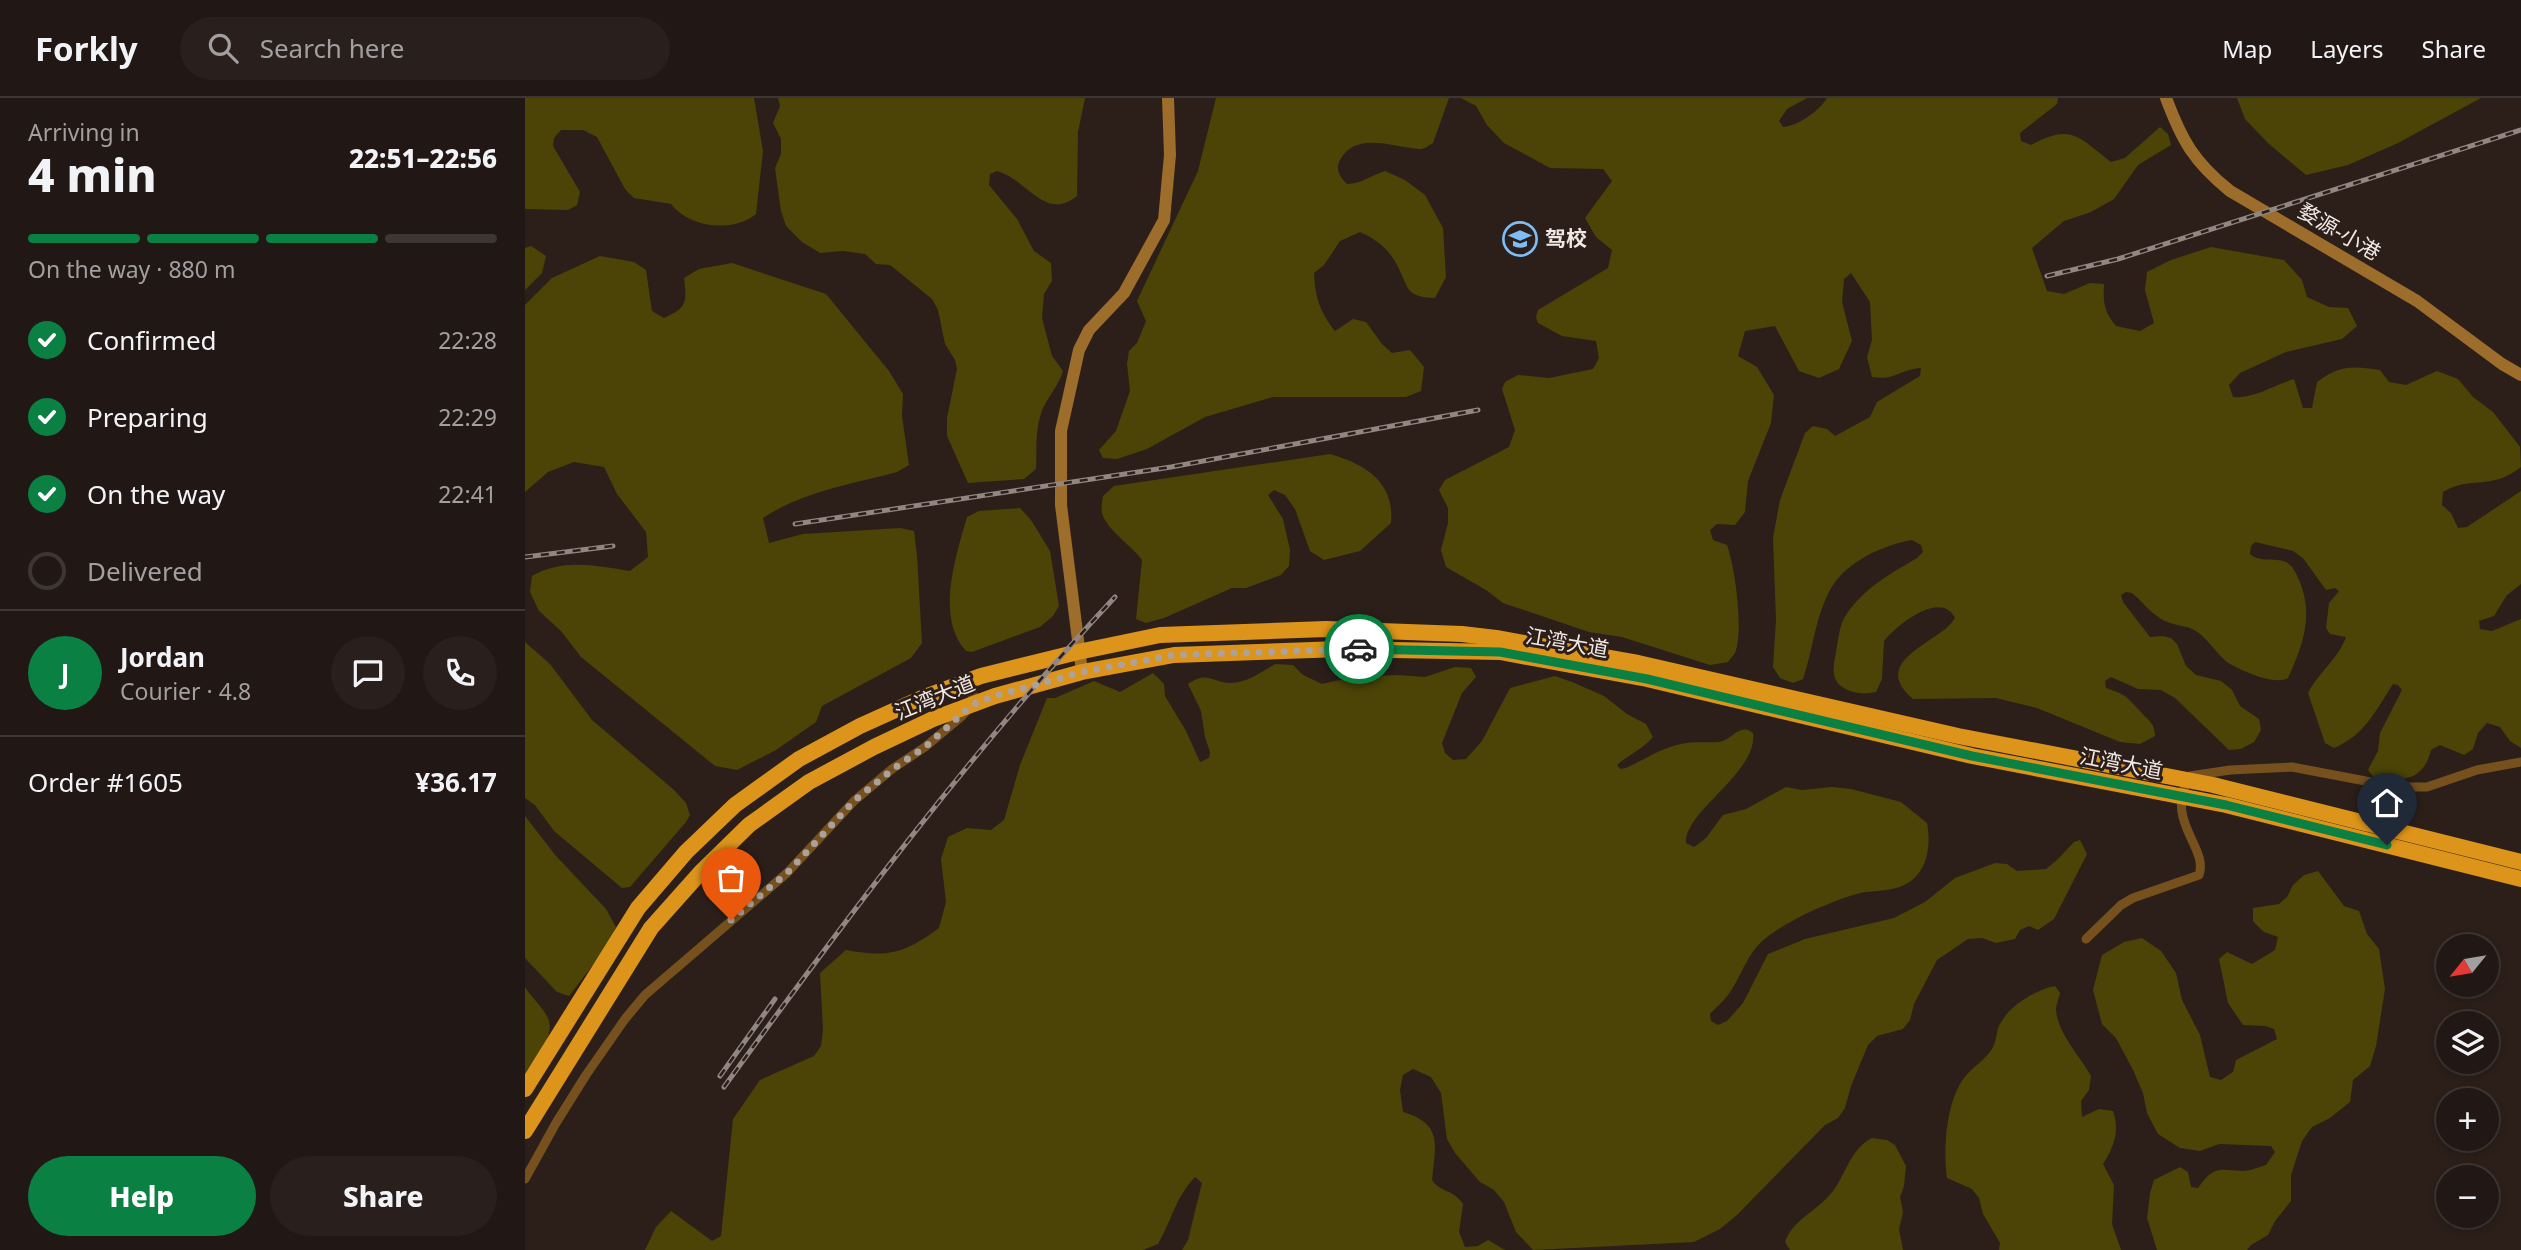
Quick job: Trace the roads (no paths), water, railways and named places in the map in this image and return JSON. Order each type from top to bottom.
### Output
[{"type":"highway","name":"江湾大道","points":[[525,1089],[638,908],[686,852],[735,805],[799,759],[860,726],[974,678],[1160,635],[1326,629],[1462,634],[1639,663],[1958,736],[2187,780],[2521,862]]},
{"type":"highway","name":"江湾大道","points":[[525,1131],[652,928],[700,873],[749,825],[809,782],[863,752],[933,719],[995,696],[1082,672],[1174,655],[1340,649],[1500,652],[1647,679],[1972,756],[2226,805],[2521,879]]},
{"type":"main road","points":[[1082,672],[1061,505],[1061,430],[1079,349],[1089,330],[1124,293],[1164,220],[1170,155],[1168,98]]},
{"type":"main road","name":"婺源-小港","points":[[2166,98],[2184,141],[2196,160],[2230,191],[2417,301],[2521,375]]},
{"type":"street","points":[[525,1179],[586,1075],[645,995],[787,873],[854,801],[925,747],[972,705],[974,678]]},
{"type":"street","points":[[2086,939],[2121,905],[2133,898],[2199,875],[2201,868],[2181,807],[2181,796],[2187,780],[2196,774],[2292,767],[2397,787],[2427,787],[2477,770],[2521,762]]},
{"type":"railway","points":[[2047,276],[2118,259],[2521,130]]},
{"type":"railway","points":[[795,524],[1171,467],[1478,410]]},
{"type":"railway","points":[[525,557],[613,546]]},
{"type":"railway","points":[[724,1087],[817,960],[961,774],[1115,597]]},
{"type":"railway","points":[[720,1076],[775,999]]},
{"type":"place","name":"驾校","points":[[1520,239]]}]
